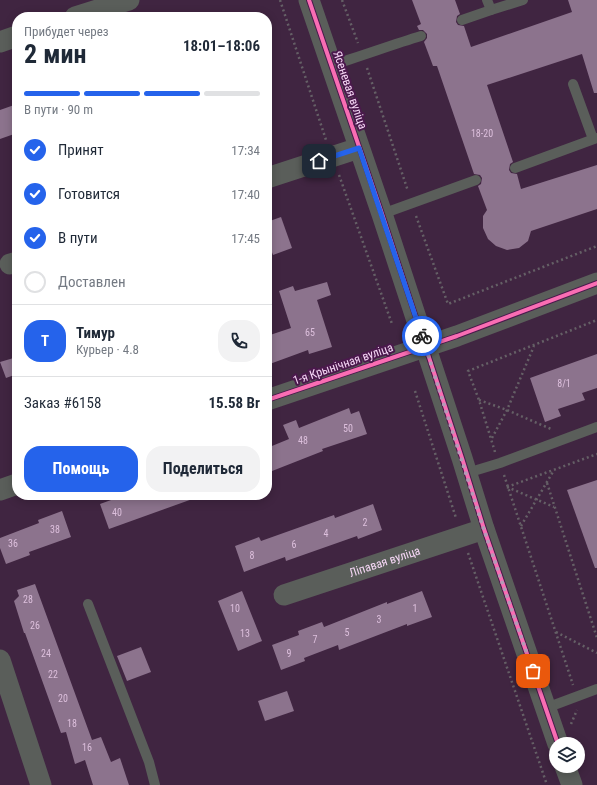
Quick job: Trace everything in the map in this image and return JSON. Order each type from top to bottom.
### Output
[{"type":"street","points":[[91,12],[129,0]]},
{"type":"street","name":"Ясеневая вуліца","points":[[309,0],[426,346],[484,530],[546,708],[564,736]]},
{"type":"street","points":[[0,42],[12,38]]},
{"type":"street","points":[[272,176],[359,148]]},
{"type":"street","points":[[426,346],[597,283]]},
{"type":"street","name":"1-я Крынічная вуліца","points":[[272,398],[426,346]]},
{"type":"street","points":[[0,490],[12,486]]},
{"type":"street","name":"Ліпавая вуліца","points":[[284,595],[484,530]]},
{"type":"street","points":[[0,660],[41,785]]},
{"type":"lane","points":[[487,0],[491,10]]},
{"type":"lane","points":[[462,20],[524,0]]},
{"type":"lane","points":[[332,65],[421,36]]},
{"type":"lane","points":[[515,168],[595,138],[573,84]]},
{"type":"lane","points":[[382,214],[476,180]]},
{"type":"lane","points":[[467,473],[500,463],[597,427]]},
{"type":"lane","points":[[88,604],[149,762],[155,785]]},
{"type":"lane","points":[[546,708],[597,689]]},
{"type":"path","points":[[342,0],[363,56],[412,204],[448,304],[597,246]]},
{"type":"path","points":[[577,696],[500,463],[495,454],[492,438],[468,371],[597,320]]},
{"type":"path","points":[[492,438],[507,410],[534,345]]},
{"type":"path","points":[[415,391],[462,536],[547,785]]},
{"type":"path","points":[[479,400],[507,410],[557,432]]},
{"type":"path","points":[[508,487],[597,454]]},
{"type":"path","points":[[521,526],[554,470]]},
{"type":"path","points":[[546,482],[597,638]]},
{"type":"path","points":[[508,487],[554,507]]},
{"type":"path","points":[[556,632],[597,653]]},
{"type":"path","points":[[564,736],[577,709],[583,707]]},
{"type":"building","points":[[412,0],[455,0],[460,14],[457,16],[456,22],[458,25],[464,26],[471,47],[572,12],[568,0],[597,0],[597,93],[594,93],[582,54],[487,85],[513,162],[510,164],[509,170],[511,173],[517,174],[521,189],[597,165],[597,209],[531,231],[528,241],[519,248],[507,250],[496,246],[488,239],[483,228],[483,216],[487,210],[478,186],[481,184],[482,178],[480,175],[474,174],[437,66],[433,66],[424,42],[427,38],[427,34],[423,30],[419,30],[417,26],[421,24]]},
{"type":"building","points":[[12,106],[12,135],[0,139],[0,110]]},
{"type":"building","points":[[281,217],[292,248],[273,255],[272,252],[272,220]]},
{"type":"building","points":[[327,282],[331,295],[317,300],[332,347],[309,354],[308,350],[272,363],[272,334],[291,328],[279,291],[293,286],[295,291]]},
{"type":"building","points":[[597,354],[597,388],[582,393],[585,400],[558,409],[561,416],[545,422],[530,378]]},
{"type":"building","points":[[12,358],[12,376],[6,378],[0,362]]},
{"type":"building","points":[[349,408],[351,414],[359,411],[367,434],[322,449],[323,451],[272,471],[272,446],[289,439],[283,425],[296,420],[299,428]]},
{"type":"building","points":[[597,480],[597,568],[595,568],[567,490]]},
{"type":"building","points":[[111,500],[190,500],[109,529],[100,504]]},
{"type":"building","points":[[373,504],[382,530],[358,539],[357,536],[286,561],[285,557],[244,572],[235,546],[259,537],[261,541],[334,515],[335,518]]},
{"type":"building","points":[[62,511],[71,537],[29,552],[30,555],[6,564],[0,548],[0,538],[39,523],[38,520]]},
{"type":"building","points":[[35,584],[92,740],[101,737],[111,762],[120,758],[129,785],[93,785],[85,760],[75,764],[66,732],[61,733],[24,633],[14,601],[19,596],[17,590]]},
{"type":"building","points":[[242,591],[262,641],[238,651],[218,601]]},
{"type":"building","points":[[422,591],[432,617],[407,626],[407,624],[339,650],[338,645],[304,658],[305,661],[281,670],[272,645],[299,635],[298,631],[322,622],[324,627],[387,602],[387,604]]},
{"type":"building","points":[[141,647],[151,672],[127,681],[117,656]]},
{"type":"building","points":[[287,691],[294,711],[265,721],[258,701]]},
{"type":"cycle path","points":[[309,0],[382,214],[484,529],[556,737]]},
{"type":"cycle path","points":[[272,398],[457,336],[597,283]]},
{"type":"way so far","points":[[422,336],[484,530],[533,671]]},
{"type":"route","points":[[319,161],[359,148],[422,336]]}]
